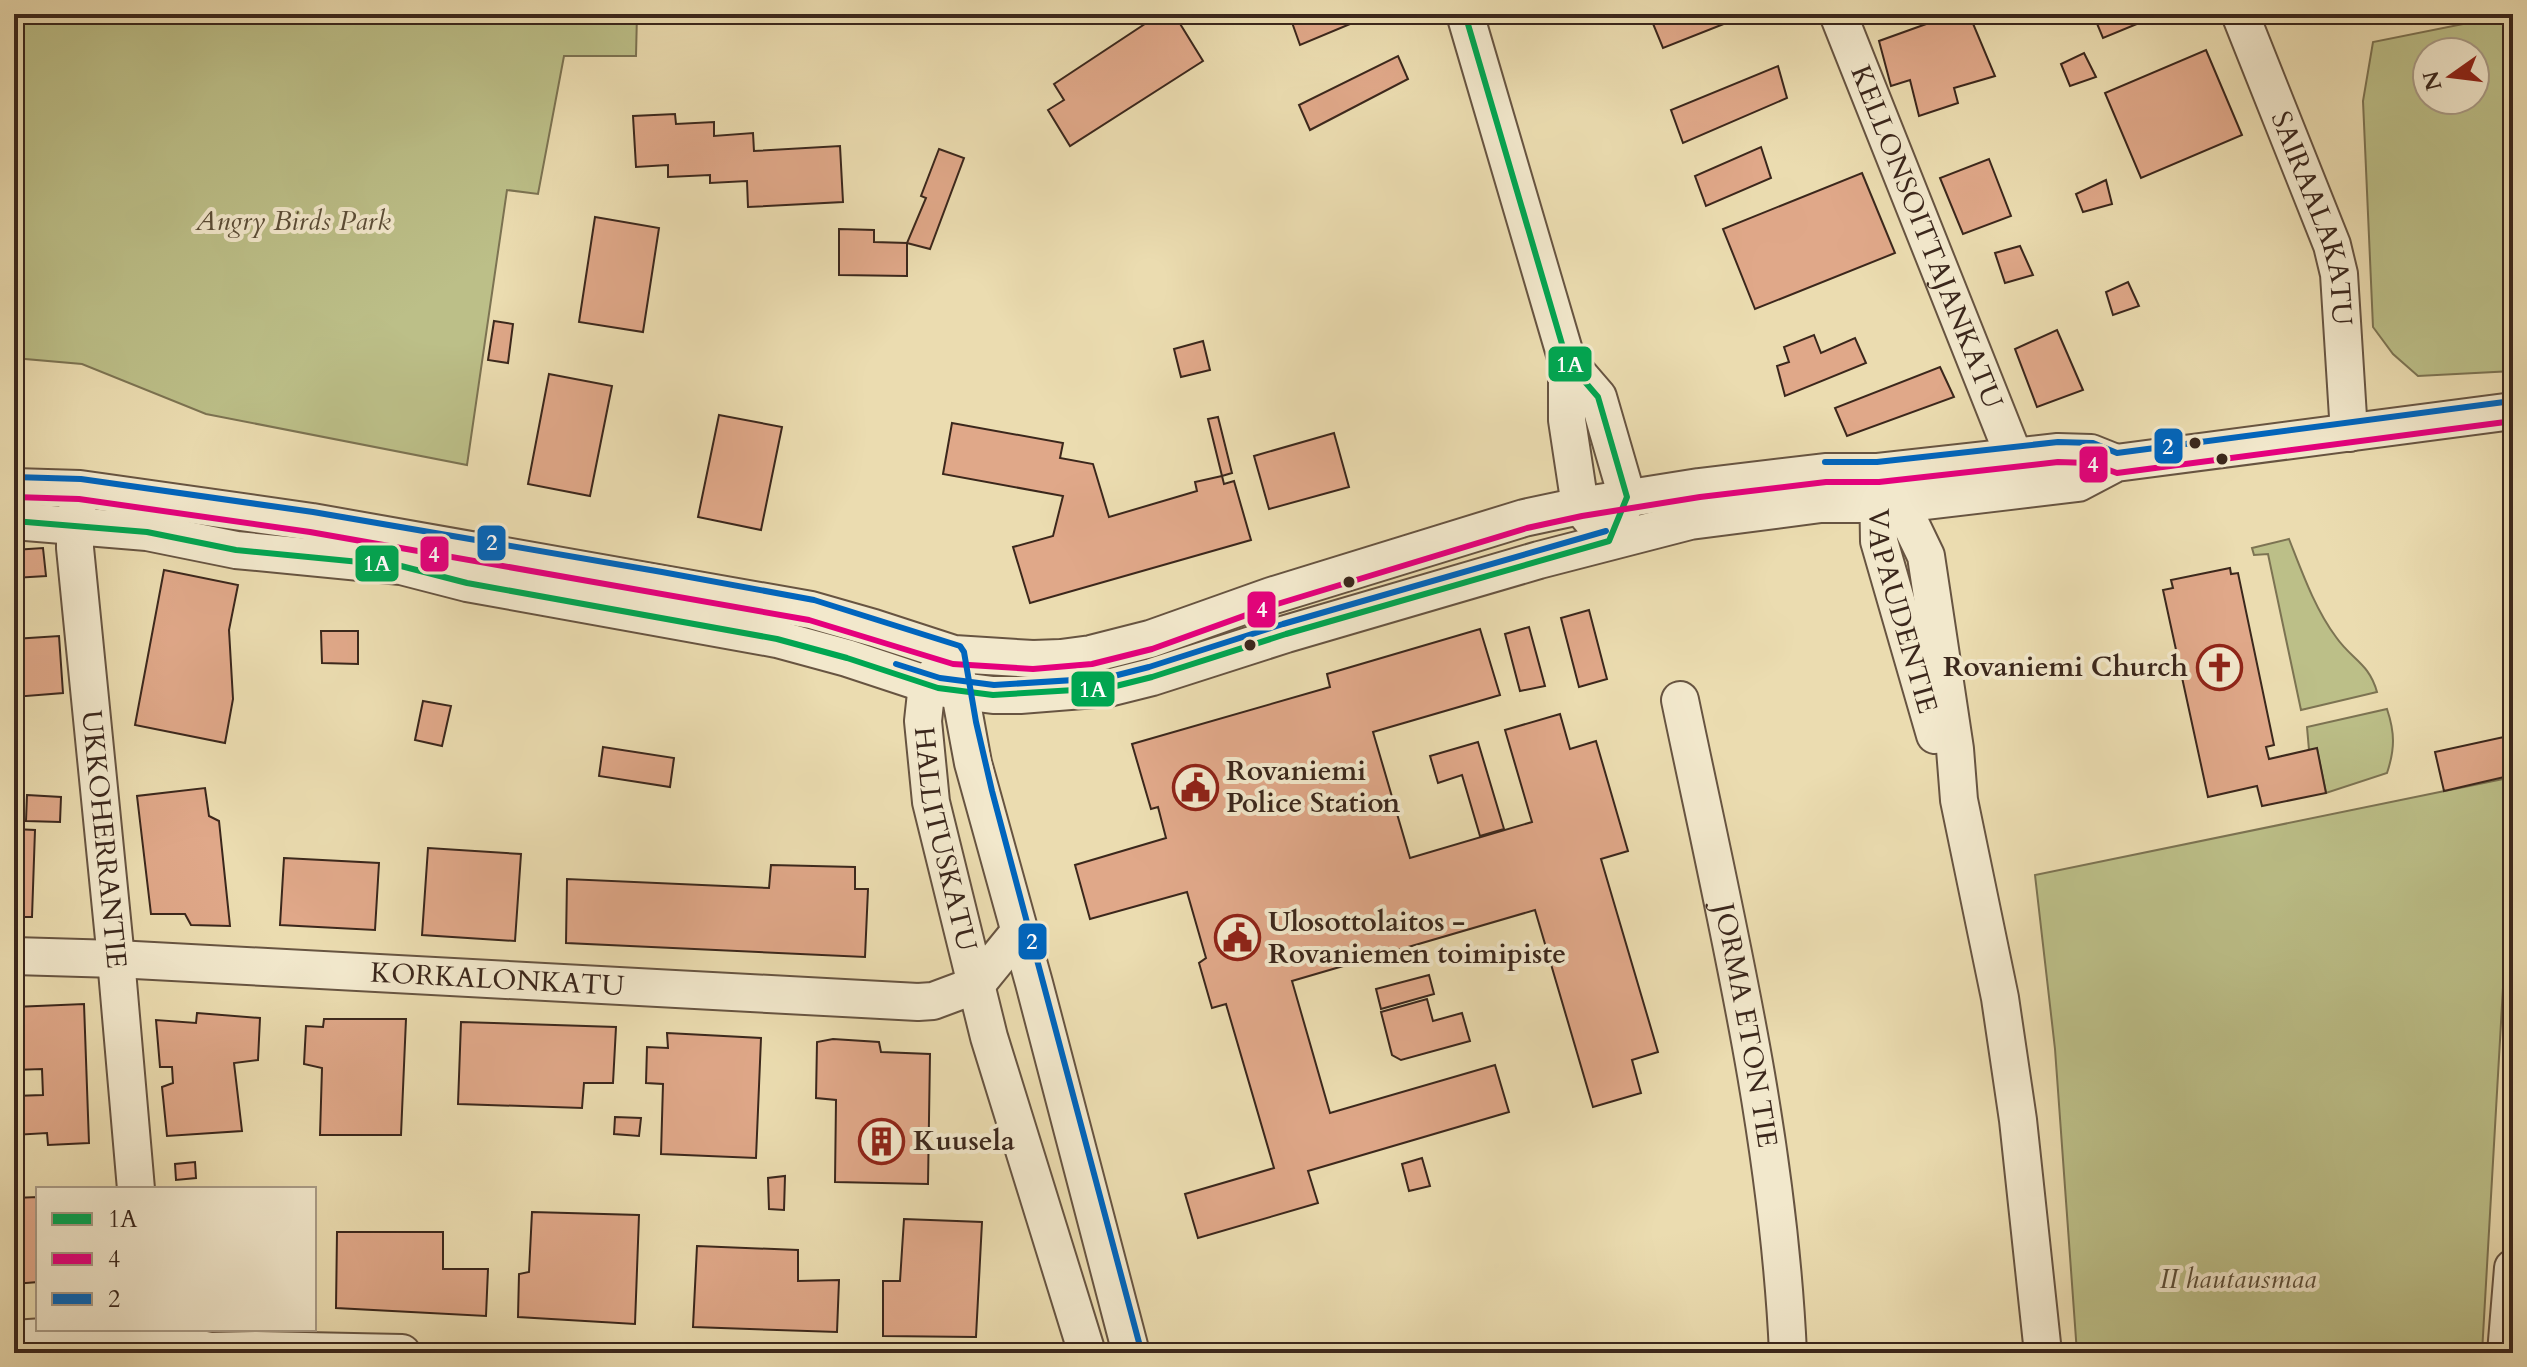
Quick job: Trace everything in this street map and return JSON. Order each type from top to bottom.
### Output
[{"type":"street","points":[[1465,14],[1567,361],[1567,420],[1580,506],[1609,541]]},
{"type":"street","name":"KELLONSOITTAJANKATU","points":[[1838,14],[2015,459]]},
{"type":"street","name":"SAIRAALAKATU","points":[[2240,14],[2332,245],[2339,274],[2349,433]]},
{"type":"street","points":[[1567,361],[1598,397],[1627,497],[1609,541]]},
{"type":"street","points":[[14,487],[80,489],[312,522],[811,610],[954,654],[1047,658],[1091,654],[1122,647],[1271,596],[1524,518],[1627,497],[1825,472],[1886,493],[2078,483],[2116,463],[2513,411]]},
{"type":"street","points":[[14,521],[147,532],[236,550],[401,566],[467,583],[777,639],[943,688],[1020,695],[1108,688],[1152,677],[1286,634],[1609,541],[1690,521],[1886,493],[2015,459],[2058,452],[2091,453],[2116,463]]},
{"type":"street","name":"UKKOHERRANTIE","points":[[80,489],[75,548],[136,1187]]},
{"type":"street","name":"VAPAUDENTIE","points":[[1886,493],[1926,556],[1955,749],[1959,800],[2000,998],[2018,1120],[2043,1353]]},
{"type":"street","name":"HALLITUSKATU","points":[[954,654],[943,688],[923,721],[931,802],[989,1037],[1084,1343]]},
{"type":"street","name":"HALLITUSKATU","points":[[943,688],[973,763],[1131,1353]]},
{"type":"street","name":"JORMA ETON TIE","points":[[1680,700],[1754,1059],[1785,1289],[1788,1353]]},
{"type":"street","points":[[976,985],[1020,931]]},
{"type":"street","name":"KORKALONKATU","points":[[14,956],[918,1002],[933,1001],[976,985]]},
{"type":"street","points":[[2506,1353],[2513,1268]]},
{"type":"street","points":[[14,1339],[133,1331]]},
{"type":"street","points":[[148,1331],[150,1353]]},
{"type":"street","points":[[150,1331],[189,1347],[210,1351],[402,1353]]},
{"type":"street","points":[[1084,1343],[1131,1353]]},
{"type":"green space","name":"Angry Birds Park","points":[[14,14],[637,14],[636,56],[564,56],[538,194],[507,190],[467,465],[206,414],[82,364],[14,358]]},
{"type":"green space","points":[[2513,14],[2513,371],[2418,376],[2393,354],[2373,327],[2363,101],[2373,42]]},
{"type":"green space","points":[[2289,539],[2328,626],[2369,674],[2377,692],[2301,710],[2268,554],[2254,555],[2252,548]]},
{"type":"green space","points":[[2387,709],[2393,741],[2387,773],[2326,793],[2317,749],[2309,750],[2307,727]]},
{"type":"green space","name":"II hautausmaa","points":[[2513,777],[2482,1353],[2077,1353],[2055,1049],[2035,875]]},
{"type":"building","points":[[1160,14],[1174,14],[1203,61],[1070,146],[1048,110],[1064,100],[1054,84]]},
{"type":"building","points":[[1289,14],[1374,14],[1300,45]]},
{"type":"building","points":[[1649,14],[1749,14],[1663,48]]},
{"type":"building","points":[[1954,14],[1969,14],[1995,76],[1954,88],[1958,103],[1919,116],[1910,80],[1891,86],[1879,41]]},
{"type":"building","points":[[2093,14],[2161,14],[2103,38]]},
{"type":"building","points":[[2206,50],[2242,135],[2141,178],[2105,93]]},
{"type":"building","points":[[2084,53],[2096,77],[2070,86],[2061,64]]},
{"type":"building","points":[[1398,56],[1408,79],[1310,130],[1299,105]]},
{"type":"building","points":[[1778,66],[1787,98],[1683,143],[1671,110]]},
{"type":"building","points":[[675,114],[676,124],[714,122],[714,136],[753,133],[754,151],[840,146],[843,202],[748,207],[747,181],[710,183],[710,175],[668,177],[668,165],[636,167],[633,116]]},
{"type":"building","points":[[1761,147],[1771,178],[1706,206],[1695,176]]},
{"type":"building","points":[[939,149],[964,158],[930,249],[907,243],[926,198],[921,196]]},
{"type":"building","points":[[1989,159],[2011,216],[1963,234],[1940,178]]},
{"type":"building","points":[[1862,173],[1895,253],[1755,309],[1723,229]]},
{"type":"building","points":[[2106,180],[2112,204],[2083,212],[2076,194]]},
{"type":"building","points":[[595,217],[659,228],[643,332],[579,322]]},
{"type":"building","points":[[839,229],[874,230],[874,242],[907,243],[907,276],[839,275]]},
{"type":"building","points":[[2020,246],[2033,275],[2005,283],[1995,253]]},
{"type":"building","points":[[2128,282],[2139,306],[2113,315],[2106,292]]},
{"type":"building","points":[[494,321],[513,324],[508,363],[488,360]]},
{"type":"building","points":[[2057,330],[2083,390],[2037,407],[2015,349]]},
{"type":"building","points":[[1814,335],[1821,353],[1855,338],[1866,363],[1785,396],[1777,366],[1789,362],[1784,347]]},
{"type":"building","points":[[1203,341],[1210,370],[1181,377],[1174,349]]},
{"type":"building","points":[[1940,367],[1954,397],[1847,436],[1835,408]]},
{"type":"building","points":[[549,374],[612,386],[590,496],[528,484]]},
{"type":"building","points":[[719,415],[782,427],[761,530],[698,517]]},
{"type":"building","points":[[1218,417],[1232,473],[1222,476],[1208,419]]},
{"type":"building","points":[[952,423],[1063,443],[1060,458],[1093,464],[1109,517],[1197,491],[1195,482],[1222,476],[1224,484],[1234,481],[1251,540],[1030,603],[1013,547],[1053,536],[1063,496],[943,474]]},
{"type":"building","points":[[1334,433],[1349,487],[1269,509],[1254,456]]},
{"type":"building","points":[[43,548],[46,576],[14,578],[14,550]]},
{"type":"building","name":"Rovaniemi Church","points":[[2230,568],[2231,574],[2238,573],[2274,745],[2266,747],[2269,759],[2317,748],[2326,793],[2262,806],[2257,786],[2208,797],[2163,590],[2173,588],[2171,580]]},
{"type":"building","points":[[164,570],[238,585],[229,630],[233,699],[225,743],[135,725]]},
{"type":"building","points":[[1589,610],[1607,679],[1579,687],[1561,618]]},
{"type":"building","points":[[1529,627],[1545,686],[1520,691],[1505,634]]},
{"type":"building","points":[[1480,629],[1500,695],[1373,732],[1410,858],[1532,822],[1505,730],[1560,714],[1570,749],[1596,741],[1628,851],[1601,859],[1658,1052],[1632,1060],[1641,1093],[1593,1107],[1535,910],[1292,981],[1330,1113],[1495,1065],[1509,1112],[1308,1171],[1318,1203],[1198,1238],[1185,1194],[1274,1168],[1226,1004],[1212,1008],[1199,963],[1206,958],[1187,892],[1090,919],[1075,865],[1166,838],[1158,807],[1151,809],[1132,744],[1330,687],[1327,674]]},
{"type":"building","points":[[321,631],[358,631],[358,664],[322,663]]},
{"type":"building","points":[[59,636],[63,693],[14,697],[14,639]]},
{"type":"building","points":[[423,701],[451,706],[442,746],[415,740]]},
{"type":"building","points":[[2513,735],[2513,775],[2444,791],[2435,752]]},
{"type":"building","points":[[1478,742],[1504,829],[1480,836],[1462,775],[1438,783],[1430,756]]},
{"type":"building","points":[[603,747],[674,758],[670,787],[599,776]]},
{"type":"building","points":[[205,788],[209,816],[219,821],[230,926],[191,925],[185,914],[151,914],[137,796]]},
{"type":"building","points":[[27,795],[61,797],[60,822],[26,821]]},
{"type":"building","points":[[14,829],[35,830],[32,917],[14,917]]},
{"type":"building","points":[[428,848],[521,854],[515,941],[422,935]]},
{"type":"building","points":[[284,858],[379,863],[375,930],[280,925]]},
{"type":"building","points":[[771,865],[855,867],[855,889],[868,889],[865,957],[566,943],[567,879],[769,888]]},
{"type":"building","points":[[1429,975],[1434,994],[1381,1009],[1376,989]]},
{"type":"building","points":[[1427,999],[1433,1021],[1462,1013],[1470,1041],[1401,1060],[1392,1055],[1381,1012]]},
{"type":"building","points":[[84,1004],[89,1143],[48,1145],[47,1133],[14,1135],[14,1096],[43,1095],[42,1069],[14,1070],[14,1007]]},
{"type":"building","points":[[197,1013],[260,1018],[258,1060],[234,1063],[242,1131],[167,1136],[162,1087],[173,1083],[172,1067],[160,1067],[156,1020],[196,1023]]},
{"type":"building","points":[[324,1019],[406,1019],[401,1135],[320,1135],[322,1068],[304,1064],[306,1026],[323,1027]]},
{"type":"building","points":[[461,1022],[616,1027],[613,1083],[584,1083],[582,1108],[458,1104]]},
{"type":"building","points":[[667,1033],[761,1038],[756,1158],[661,1154],[663,1084],[646,1083],[647,1047],[668,1048]]},
{"type":"building","name":"Kuusela","points":[[833,1039],[879,1042],[881,1052],[930,1054],[928,1184],[835,1182],[836,1100],[816,1098],[817,1042]]},
{"type":"building","points":[[615,1117],[641,1118],[639,1136],[614,1134]]},
{"type":"building","points":[[1422,1158],[1430,1186],[1409,1191],[1402,1164]]},
{"type":"building","points":[[195,1162],[196,1178],[176,1180],[175,1164]]},
{"type":"building","points":[[785,1176],[784,1210],[769,1209],[768,1178]]},
{"type":"building","points":[[36,1197],[36,1282],[14,1284],[14,1198]]},
{"type":"building","points":[[532,1212],[639,1215],[635,1324],[518,1317],[519,1274],[529,1272]]},
{"type":"building","points":[[904,1219],[982,1222],[976,1337],[883,1336],[883,1281],[900,1281]]},
{"type":"building","points":[[337,1232],[443,1232],[443,1269],[488,1269],[486,1316],[336,1308]]},
{"type":"building","points":[[697,1246],[798,1250],[798,1281],[839,1280],[837,1332],[693,1327]]},
{"type":"transit line","name":"1A","points":[[14,521],[147,532],[236,550],[401,566],[467,583],[777,639],[938,688],[993,695],[1108,688],[1609,541],[1627,497],[1598,397],[1567,361],[1465,14]]},
{"type":"transit line","name":"2","points":[[1825,462],[1877,462],[2058,442],[2093,443],[2117,453],[2512,401]]},
{"type":"transit line","name":"4","points":[[14,497],[79,499],[310,532],[809,620],[953,664],[1033,669],[1092,664],[1152,649],[1274,605],[1527,528],[1582,516],[1700,497],[1826,482],[1879,482],[2058,462],[2089,463],[2117,473],[2513,421]]},
{"type":"transit line","name":"2","points":[[14,477],[81,479],[313,512],[662,572],[814,600],[960,646],[964,652],[992,791],[1141,1350]]},
{"type":"transit line","name":"2","points":[[896,664],[940,678],[994,685],[1106,678],[1606,531]]},
{"type":"place","name":"Rovaniemi Church","points":[[2219,667]]},
{"type":"place","name":"Rovaniemi Police Station","points":[[1195,787]]},
{"type":"place","name":"Ulosottolaitos - Rovaniemen toimipiste","points":[[1237,938]]},
{"type":"place","name":"Kuusela","points":[[882,1141]]}]
